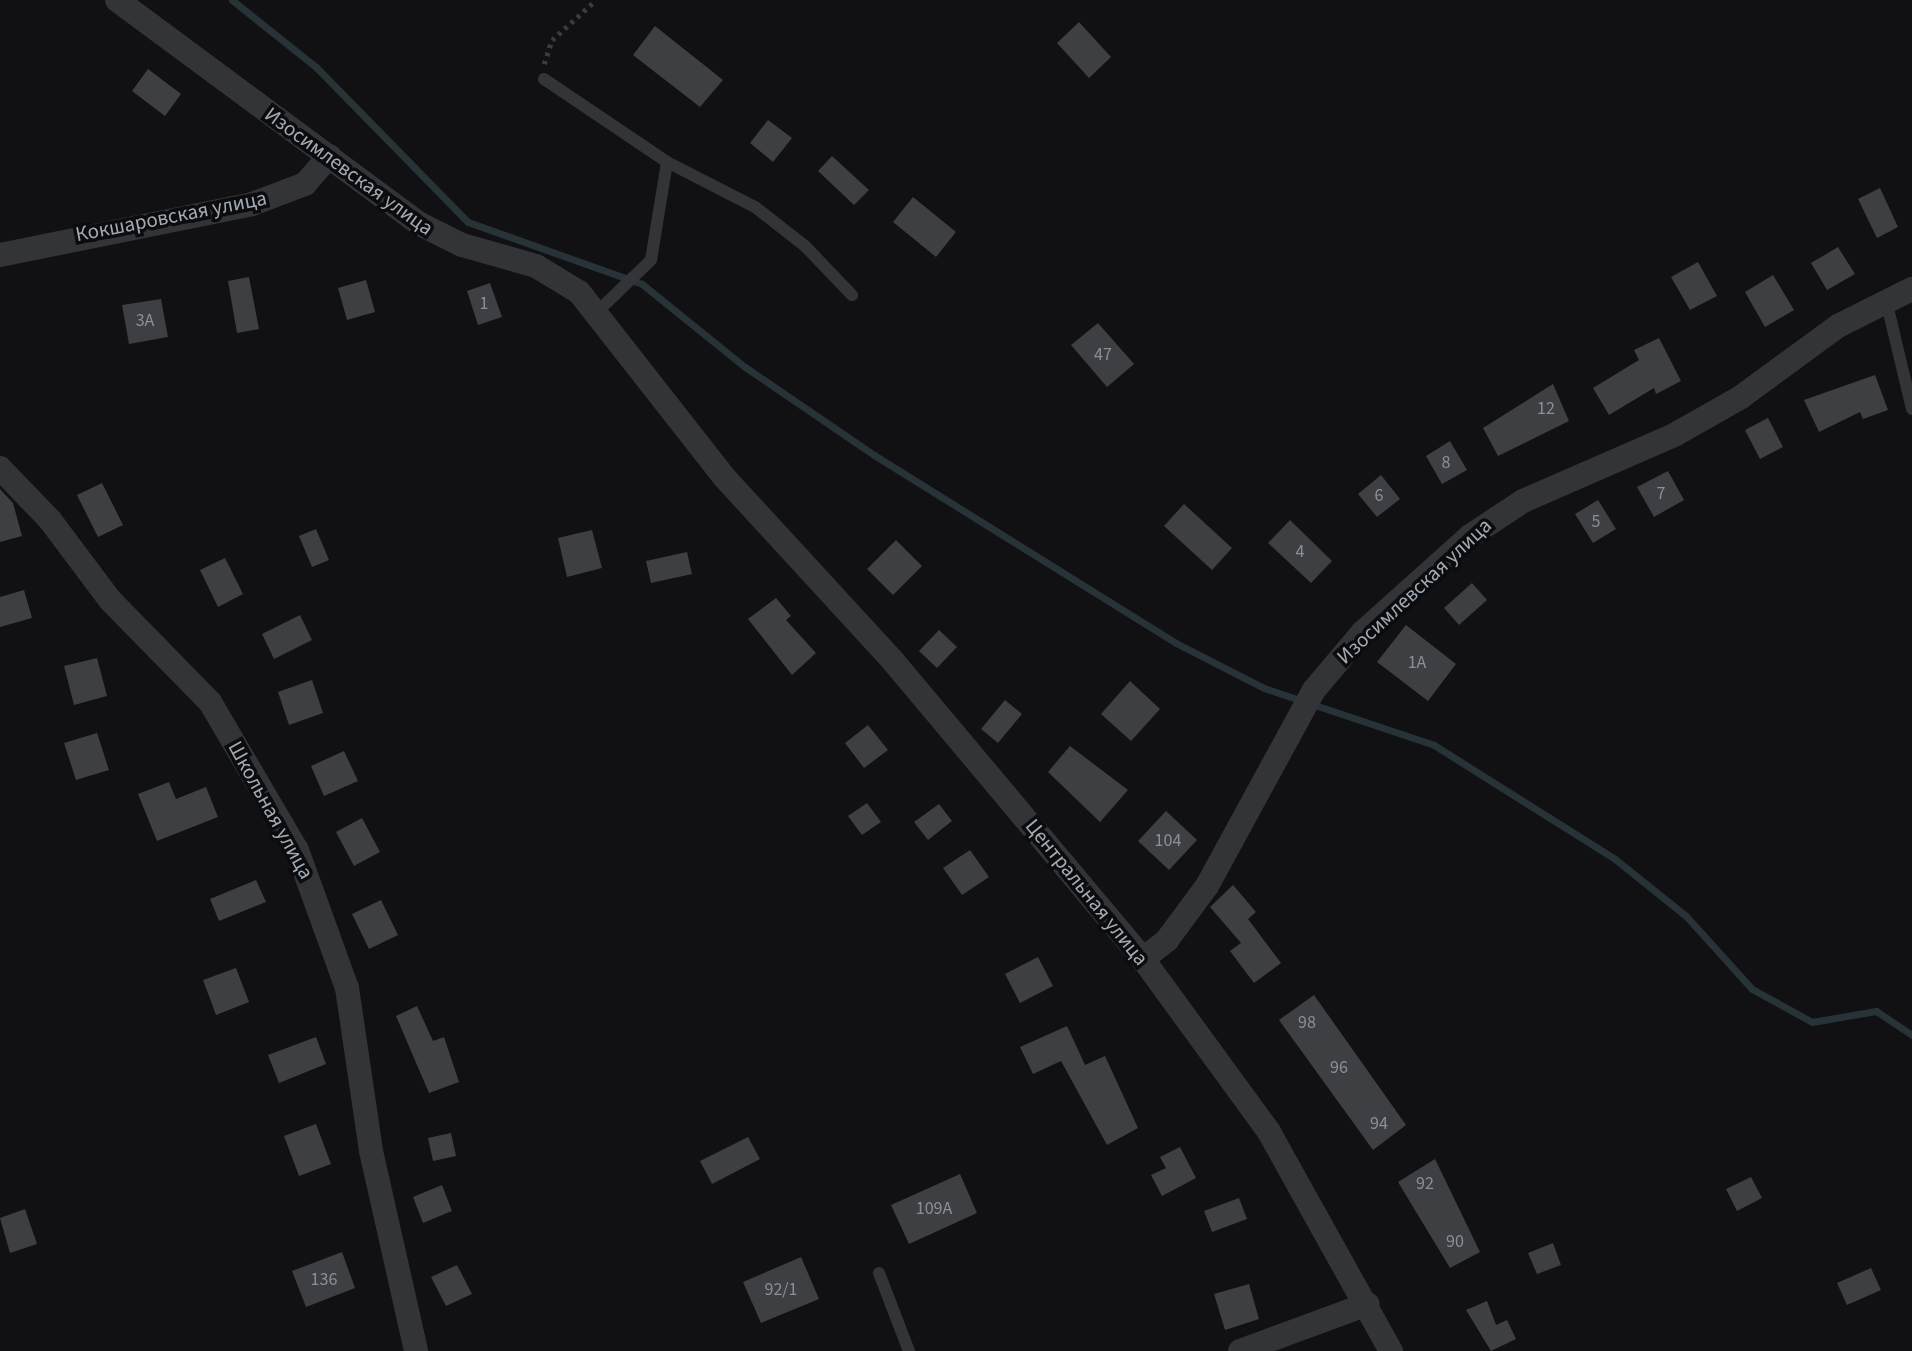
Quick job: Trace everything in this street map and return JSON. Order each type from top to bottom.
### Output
[{"type":"street","name":"Изосимлевская улица","points":[[117,0],[440,237],[559,276],[596,313],[724,477]]},
{"type":"street","name":"Кокшаровская улица","points":[[0,255],[252,204],[304,184],[329,156]]},
{"type":"street","name":"Изосимлевская улица","points":[[1143,959],[1167,940],[1207,886],[1314,690],[1363,633],[1470,536],[1523,501],[1665,439],[1741,397],[1838,326],[1885,300],[1912,289]]},
{"type":"street","name":"Школьная улица","points":[[0,468],[50,520],[110,600],[210,702],[297,850],[347,988],[371,1151],[416,1351]]},
{"type":"street","name":"Центральная улица","points":[[724,477],[893,661],[1143,959],[1269,1132],[1368,1304],[1391,1351]]},
{"type":"street","points":[[1240,1351],[1368,1304]]},
{"type":"lane","points":[[544,79],[667,163],[755,207],[806,246],[852,295]]},
{"type":"lane","points":[[596,313],[651,260],[667,163]]},
{"type":"lane","points":[[1885,300],[1912,409]]},
{"type":"lane","points":[[879,1273],[909,1351]]},
{"type":"path","points":[[544,79],[552,40],[596,0]]},
{"type":"building","points":[[1079,22],[1111,57],[1089,78],[1057,43]]},
{"type":"building","points":[[655,26],[723,80],[700,107],[633,55]]},
{"type":"building","points":[[148,69],[181,94],[165,116],[132,91]]},
{"type":"building","points":[[768,120],[792,138],[773,162],[750,143]]},
{"type":"building","points":[[832,156],[869,190],[854,205],[818,171]]},
{"type":"building","points":[[1880,188],[1898,227],[1877,238],[1858,199]]},
{"type":"building","points":[[913,197],[956,232],[936,257],[893,222]]},
{"type":"building","points":[[1838,247],[1855,274],[1827,290],[1811,263]]},
{"type":"building","points":[[1698,262],[1717,296],[1690,310],[1671,277]]},
{"type":"building","points":[[1773,275],[1794,310],[1765,327],[1745,292]]},
{"type":"building","points":[[249,277],[259,329],[237,333],[228,281]]},
{"type":"building","points":[[366,280],[375,312],[347,320],[338,288]]},
{"type":"building","points":[[490,283],[502,317],[478,325],[467,291]]},
{"type":"building","points":[[161,299],[168,337],[129,344],[122,305]]},
{"type":"building","points":[[1098,323],[1134,364],[1107,387],[1071,345]]},
{"type":"building","points":[[1659,338],[1681,381],[1656,394],[1654,388],[1609,415],[1593,388],[1639,360],[1634,350]]},
{"type":"building","points":[[1875,375],[1888,410],[1863,419],[1860,412],[1819,432],[1804,400]]},
{"type":"building","points":[[1553,384],[1569,421],[1498,456],[1483,428]]},
{"type":"building","points":[[1768,418],[1783,447],[1760,459],[1745,430]]},
{"type":"building","points":[[1450,441],[1467,470],[1442,484],[1426,456]]},
{"type":"building","points":[[1668,471],[1684,500],[1654,517],[1637,487]]},
{"type":"building","points":[[1381,475],[1400,499],[1377,517],[1358,494]]},
{"type":"building","points":[[102,483],[123,525],[98,537],[77,495]]},
{"type":"building","points":[[0,489],[13,503],[22,536],[0,542]]},
{"type":"building","points":[[1598,500],[1616,529],[1593,543],[1575,514]]},
{"type":"building","points":[[1184,504],[1232,548],[1212,570],[1164,526]]},
{"type":"building","points":[[1290,520],[1332,561],[1311,583],[1268,543]]},
{"type":"building","points":[[316,529],[329,560],[312,567],[299,536]]},
{"type":"building","points":[[592,530],[602,568],[567,577],[558,538]]},
{"type":"building","points":[[896,540],[922,566],[893,595],[867,569]]},
{"type":"building","points":[[687,552],[692,574],[651,583],[646,561]]},
{"type":"building","points":[[225,558],[243,594],[218,607],[200,570]]},
{"type":"building","points":[[1472,583],[1487,600],[1459,625],[1444,608]]},
{"type":"building","points":[[24,590],[32,618],[0,627],[0,597]]},
{"type":"building","points":[[776,598],[791,616],[786,620],[816,653],[792,675],[748,619]]},
{"type":"building","points":[[300,615],[312,640],[274,659],[262,634]]},
{"type":"building","points":[[1406,625],[1456,664],[1428,701],[1377,662]]},
{"type":"building","points":[[939,630],[957,647],[937,668],[919,651]]},
{"type":"building","points":[[97,658],[107,696],[74,705],[64,666]]},
{"type":"building","points":[[312,680],[323,713],[289,725],[278,692]]},
{"type":"building","points":[[1130,681],[1160,709],[1131,741],[1101,714]]},
{"type":"building","points":[[1005,700],[1022,714],[998,743],[981,729]]},
{"type":"building","points":[[868,725],[888,750],[864,768],[845,743]]},
{"type":"building","points":[[97,733],[109,770],[76,780],[64,743]]},
{"type":"building","points":[[1070,746],[1128,790],[1100,822],[1048,772]]},
{"type":"building","points":[[344,751],[358,781],[324,796],[311,766]]},
{"type":"building","points":[[169,782],[176,799],[206,787],[218,817],[157,841],[138,794]]},
{"type":"building","points":[[867,803],[881,822],[862,835],[848,816]]},
{"type":"building","points":[[939,804],[952,821],[928,840],[914,822]]},
{"type":"building","points":[[1166,811],[1197,840],[1169,870],[1138,841]]},
{"type":"building","points":[[362,818],[380,852],[354,866],[336,832]]},
{"type":"building","points":[[970,850],[989,877],[962,895],[943,868]]},
{"type":"building","points":[[256,880],[266,902],[219,921],[210,899]]},
{"type":"building","points":[[1233,885],[1256,912],[1248,919],[1281,963],[1254,983],[1230,951],[1241,943],[1210,907]]},
{"type":"building","points":[[381,900],[398,935],[369,949],[352,914]]},
{"type":"building","points":[[1038,957],[1053,986],[1020,1003],[1005,974]]},
{"type":"building","points":[[236,968],[249,1002],[216,1015],[203,980]]},
{"type":"building","points":[[1314,995],[1406,1125],[1373,1150],[1279,1020]]},
{"type":"building","points":[[417,1006],[433,1041],[444,1037],[459,1082],[429,1093],[396,1016]]},
{"type":"building","points":[[1067,1026],[1085,1065],[1105,1056],[1138,1128],[1107,1145],[1061,1061],[1033,1074],[1020,1047]]},
{"type":"building","points":[[316,1037],[326,1064],[279,1083],[268,1055]]},
{"type":"building","points":[[316,1124],[331,1164],[299,1176],[284,1136]]},
{"type":"building","points":[[451,1133],[456,1156],[433,1161],[428,1138]]},
{"type":"building","points":[[748,1137],[760,1159],[712,1184],[700,1161]]},
{"type":"building","points":[[1180,1147],[1196,1178],[1162,1196],[1151,1175],[1166,1168],[1160,1157]]},
{"type":"building","points":[[1435,1159],[1480,1252],[1450,1268],[1398,1182]]},
{"type":"building","points":[[960,1174],[977,1213],[909,1244],[891,1205]]},
{"type":"building","points":[[1751,1177],[1762,1198],[1737,1211],[1726,1189]]},
{"type":"building","points":[[442,1185],[452,1211],[423,1223],[413,1197]]},
{"type":"building","points":[[1239,1198],[1247,1219],[1212,1232],[1204,1211]]},
{"type":"building","points":[[25,1209],[37,1244],[10,1253],[0,1218]]},
{"type":"building","points":[[1553,1243],[1561,1265],[1537,1274],[1528,1253]]},
{"type":"building","points":[[342,1252],[355,1288],[306,1307],[292,1271]]},
{"type":"building","points":[[801,1257],[819,1299],[761,1323],[743,1282]]},
{"type":"building","points":[[457,1265],[472,1294],[446,1306],[431,1277]]},
{"type":"building","points":[[1871,1268],[1881,1290],[1847,1305],[1837,1283]]},
{"type":"building","points":[[1249,1284],[1259,1319],[1225,1330],[1214,1294]]},
{"type":"building","points":[[1487,1301],[1496,1325],[1507,1320],[1516,1339],[1491,1351],[1466,1310]]},
{"type":"waterway","points":[[232,0],[316,67],[468,222],[642,284],[745,367],[874,455],[1176,643],[1264,688],[1434,745],[1615,859],[1686,916],[1752,989],[1812,1022],[1876,1011],[1912,1035]]}]
